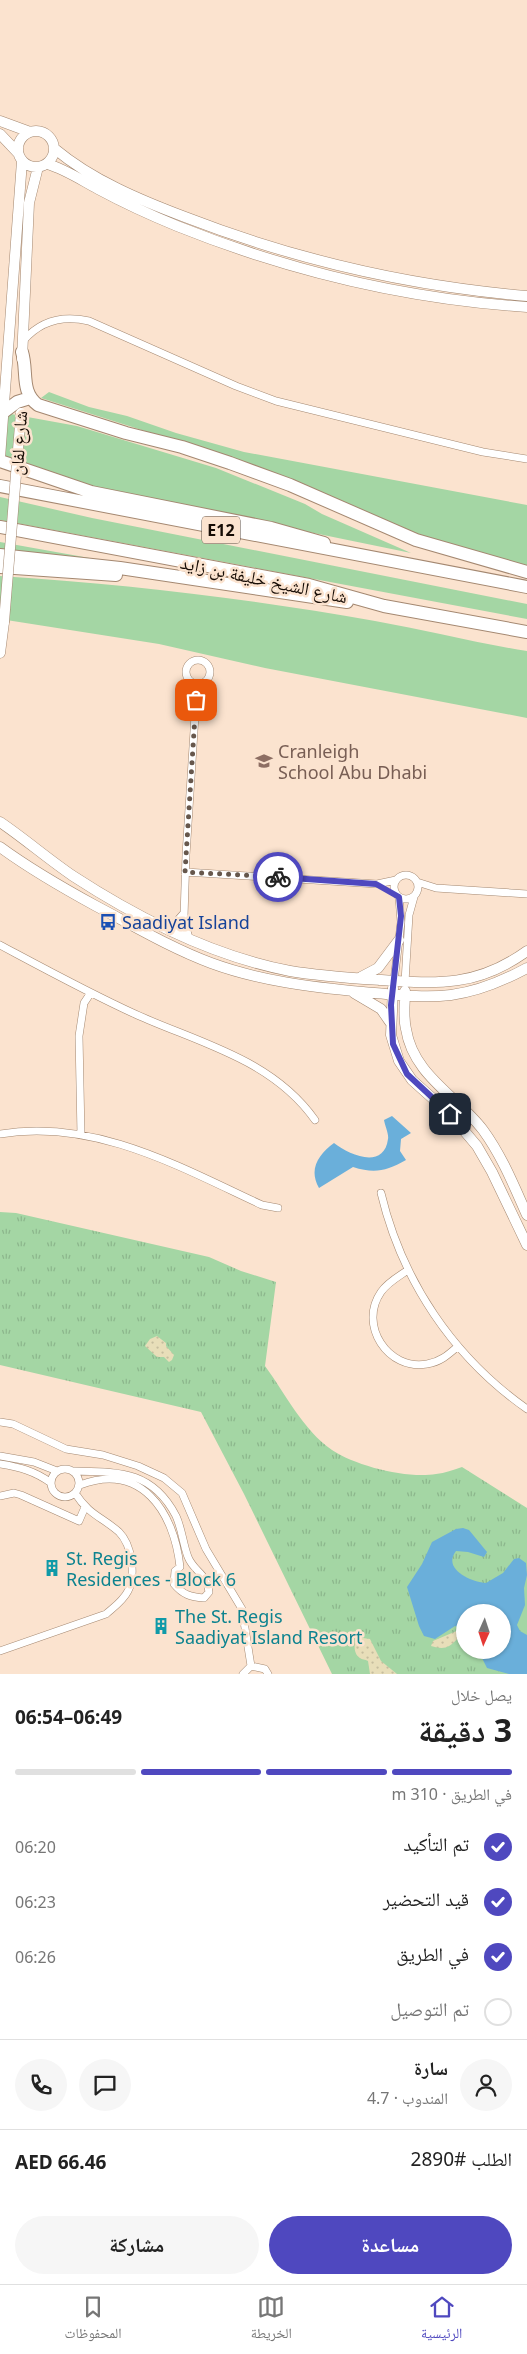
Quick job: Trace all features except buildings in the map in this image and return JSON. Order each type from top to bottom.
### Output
[{"type":"highway","points":[[22,348],[26,399]]},
{"type":"highway","points":[[5,411],[26,399]]},
{"type":"highway","points":[[26,399],[43,407],[126,433],[198,452],[254,471],[400,534],[433,546],[527,572]]},
{"type":"highway","points":[[0,459],[64,484],[104,495],[288,531],[319,541],[349,554]]},
{"type":"highway","name":"E12","points":[[0,486],[527,588]]},
{"type":"highway","name":"شارع الشيخ خليفة بن زايد","points":[[0,527],[309,585],[384,606],[527,632]]},
{"type":"highway","points":[[0,555],[110,567],[384,606]]},
{"type":"highway","points":[[0,567],[193,579]]},
{"type":"street","points":[[0,121],[30,132]]},
{"type":"street","points":[[20,157],[20,140],[30,132],[39,130],[53,140],[55,149],[53,158],[43,166],[29,203],[22,348]]},
{"type":"street","points":[[0,134],[30,166],[43,166],[62,170],[118,200],[165,222],[277,262],[341,279],[402,292],[459,301],[527,307]]},
{"type":"street","points":[[55,149],[82,169],[145,200],[228,233],[284,252],[341,268],[415,283],[527,296]]},
{"type":"street","name":"شارع لفان","points":[[0,459],[5,411],[20,157]]},
{"type":"street","points":[[22,348],[34,330],[50,322],[67,318],[89,321],[236,386],[276,401],[483,452],[527,459]]},
{"type":"street","name":"شارع لفان","points":[[0,652],[21,413],[26,399]]},
{"type":"street","points":[[189,939],[184,912],[185,872],[196,700],[186,671],[189,664],[197,660],[208,666],[210,674],[196,700]]},
{"type":"street","points":[[191,682],[202,684],[206,681]]},
{"type":"street","points":[[1,822],[87,884],[166,928],[226,953],[266,965],[312,974],[354,978],[432,998],[464,994],[493,984],[527,968]]},
{"type":"street","points":[[0,847],[60,886],[164,942],[232,970],[291,984],[351,991],[399,989],[476,978],[504,966],[527,951]]},
{"type":"street","points":[[185,872],[376,884],[409,875],[417,882],[436,888],[527,894]]},
{"type":"street","points":[[396,880],[394,888],[401,911],[399,989],[410,1045],[418,1062],[473,1118],[493,1144],[527,1215]]},
{"type":"street","points":[[417,882],[418,888],[409,915],[399,989],[390,1023],[393,1044],[402,1068],[417,1086],[450,1114],[477,1146],[492,1172],[527,1245]]},
{"type":"street","points":[[376,884],[405,899],[436,888]]},
{"type":"street","points":[[166,928],[176,922],[184,912]]},
{"type":"street","points":[[354,978],[367,976],[378,968],[399,940]]},
{"type":"street","points":[[0,945],[90,994],[138,1016],[217,1046],[249,1062],[304,1103],[315,1120]]},
{"type":"street","points":[[291,984],[312,982],[399,989]]},
{"type":"street","points":[[351,991],[378,1006],[390,1023]]},
{"type":"street","points":[[81,1135],[79,1036],[84,1003],[90,994]]},
{"type":"street","points":[[0,1134],[48,1131],[118,1142],[158,1156],[262,1205],[278,1208]]},
{"type":"street","points":[[382,1193],[392,1232],[422,1297],[458,1347],[496,1386],[527,1409]]},
{"type":"street","points":[[408,1270],[386,1286],[375,1304],[374,1325],[382,1345],[399,1360],[421,1365],[443,1359],[458,1347]]},
{"type":"street","points":[[0,1422],[13,1424],[66,1450],[103,1455],[138,1466],[164,1478],[182,1493],[206,1549],[242,1609],[251,1666]]},
{"type":"street","points":[[0,1456],[34,1462],[57,1471],[66,1468],[74,1471],[130,1474],[148,1485],[168,1503],[176,1518],[192,1565],[204,1575],[208,1582],[209,1592],[204,1598],[192,1598],[181,1592],[174,1584],[175,1571],[180,1566],[192,1565]]},
{"type":"street","points":[[0,1464],[22,1468],[41,1475],[51,1483],[57,1495],[67,1497],[75,1494],[80,1485],[79,1477],[74,1471]]},
{"type":"street","points":[[51,1483],[57,1471]]},
{"type":"street","points":[[80,1485],[96,1479],[116,1478],[147,1492],[162,1509],[170,1526],[180,1566]]},
{"type":"street","points":[[0,1496],[14,1493],[79,1521],[85,1507]]},
{"type":"street","points":[[0,1651],[106,1614],[120,1603],[128,1591],[132,1579],[128,1548],[120,1533],[85,1507],[75,1494]]},
{"type":"street","points":[[243,1674],[251,1666]]},
{"type":"street","points":[[251,1666],[265,1669],[268,1674]]},
{"type":"green space","points":[[49,392],[89,407],[127,416],[176,433],[244,452],[527,505],[527,569],[435,543],[192,446],[41,398]]},
{"type":"green space","points":[[0,412],[77,426],[216,468],[305,504],[322,514],[411,553],[104,490],[0,460]]},
{"type":"green space","points":[[0,497],[92,518],[527,604],[527,619],[0,520]]},
{"type":"green space","points":[[0,542],[95,559],[0,550]]},
{"type":"green space","points":[[0,576],[94,583],[235,599],[375,621],[527,651],[527,718],[265,668],[159,644],[0,619]]},
{"type":"green space","points":[[0,1212],[16,1213],[209,1257],[241,1271],[276,1282],[265,1366],[303,1422],[322,1442],[342,1456],[354,1461],[397,1473],[424,1475],[443,1473],[462,1467],[527,1508],[527,1674],[332,1674],[244,1494],[201,1412],[0,1365]]},
{"type":"sand","points":[[157,1336],[166,1343],[166,1346],[174,1355],[169,1362],[164,1357],[157,1357],[145,1346],[150,1339]]},
{"type":"sand","points":[[456,1631],[456,1640],[446,1647],[431,1646],[433,1641]]},
{"type":"sand","points":[[356,1637],[370,1639],[381,1661],[397,1674],[370,1674],[368,1661],[361,1659],[356,1654]]},
{"type":"water","points":[[392,1116],[411,1133],[401,1139],[400,1151],[406,1160],[392,1167],[374,1171],[353,1167],[319,1188],[316,1181],[315,1168],[324,1152],[334,1143],[348,1152],[365,1157],[373,1157],[380,1154],[385,1149],[388,1139],[384,1120]]},
{"type":"water","points":[[463,1528],[469,1530],[487,1552],[484,1557],[468,1552],[456,1551],[453,1558],[455,1569],[466,1577],[486,1583],[503,1573],[514,1559],[519,1558],[526,1563],[525,1605],[517,1625],[520,1631],[527,1635],[527,1674],[509,1674],[487,1668],[482,1659],[511,1659],[511,1604],[456,1604],[456,1626],[435,1639],[424,1636],[419,1626],[407,1587],[422,1564],[432,1542],[456,1529]]},
{"type":"way so far","points":[[196,700],[185,872],[278,877]]},
{"type":"place","name":"Cranleigh School Abu Dhabi","points":[[264,761]]},
{"type":"place","name":"Saadiyat Island","points":[[108,922]]},
{"type":"place","name":"St. Regis Residences - Block 6","points":[[52,1568]]},
{"type":"place","name":"The St. Regis Saadiyat Island Resort","points":[[161,1626]]},
{"type":"route","points":[[278,877],[376,884],[387,888],[399,897],[401,916],[390,1023],[393,1044],[402,1068],[417,1086],[450,1114]]}]
